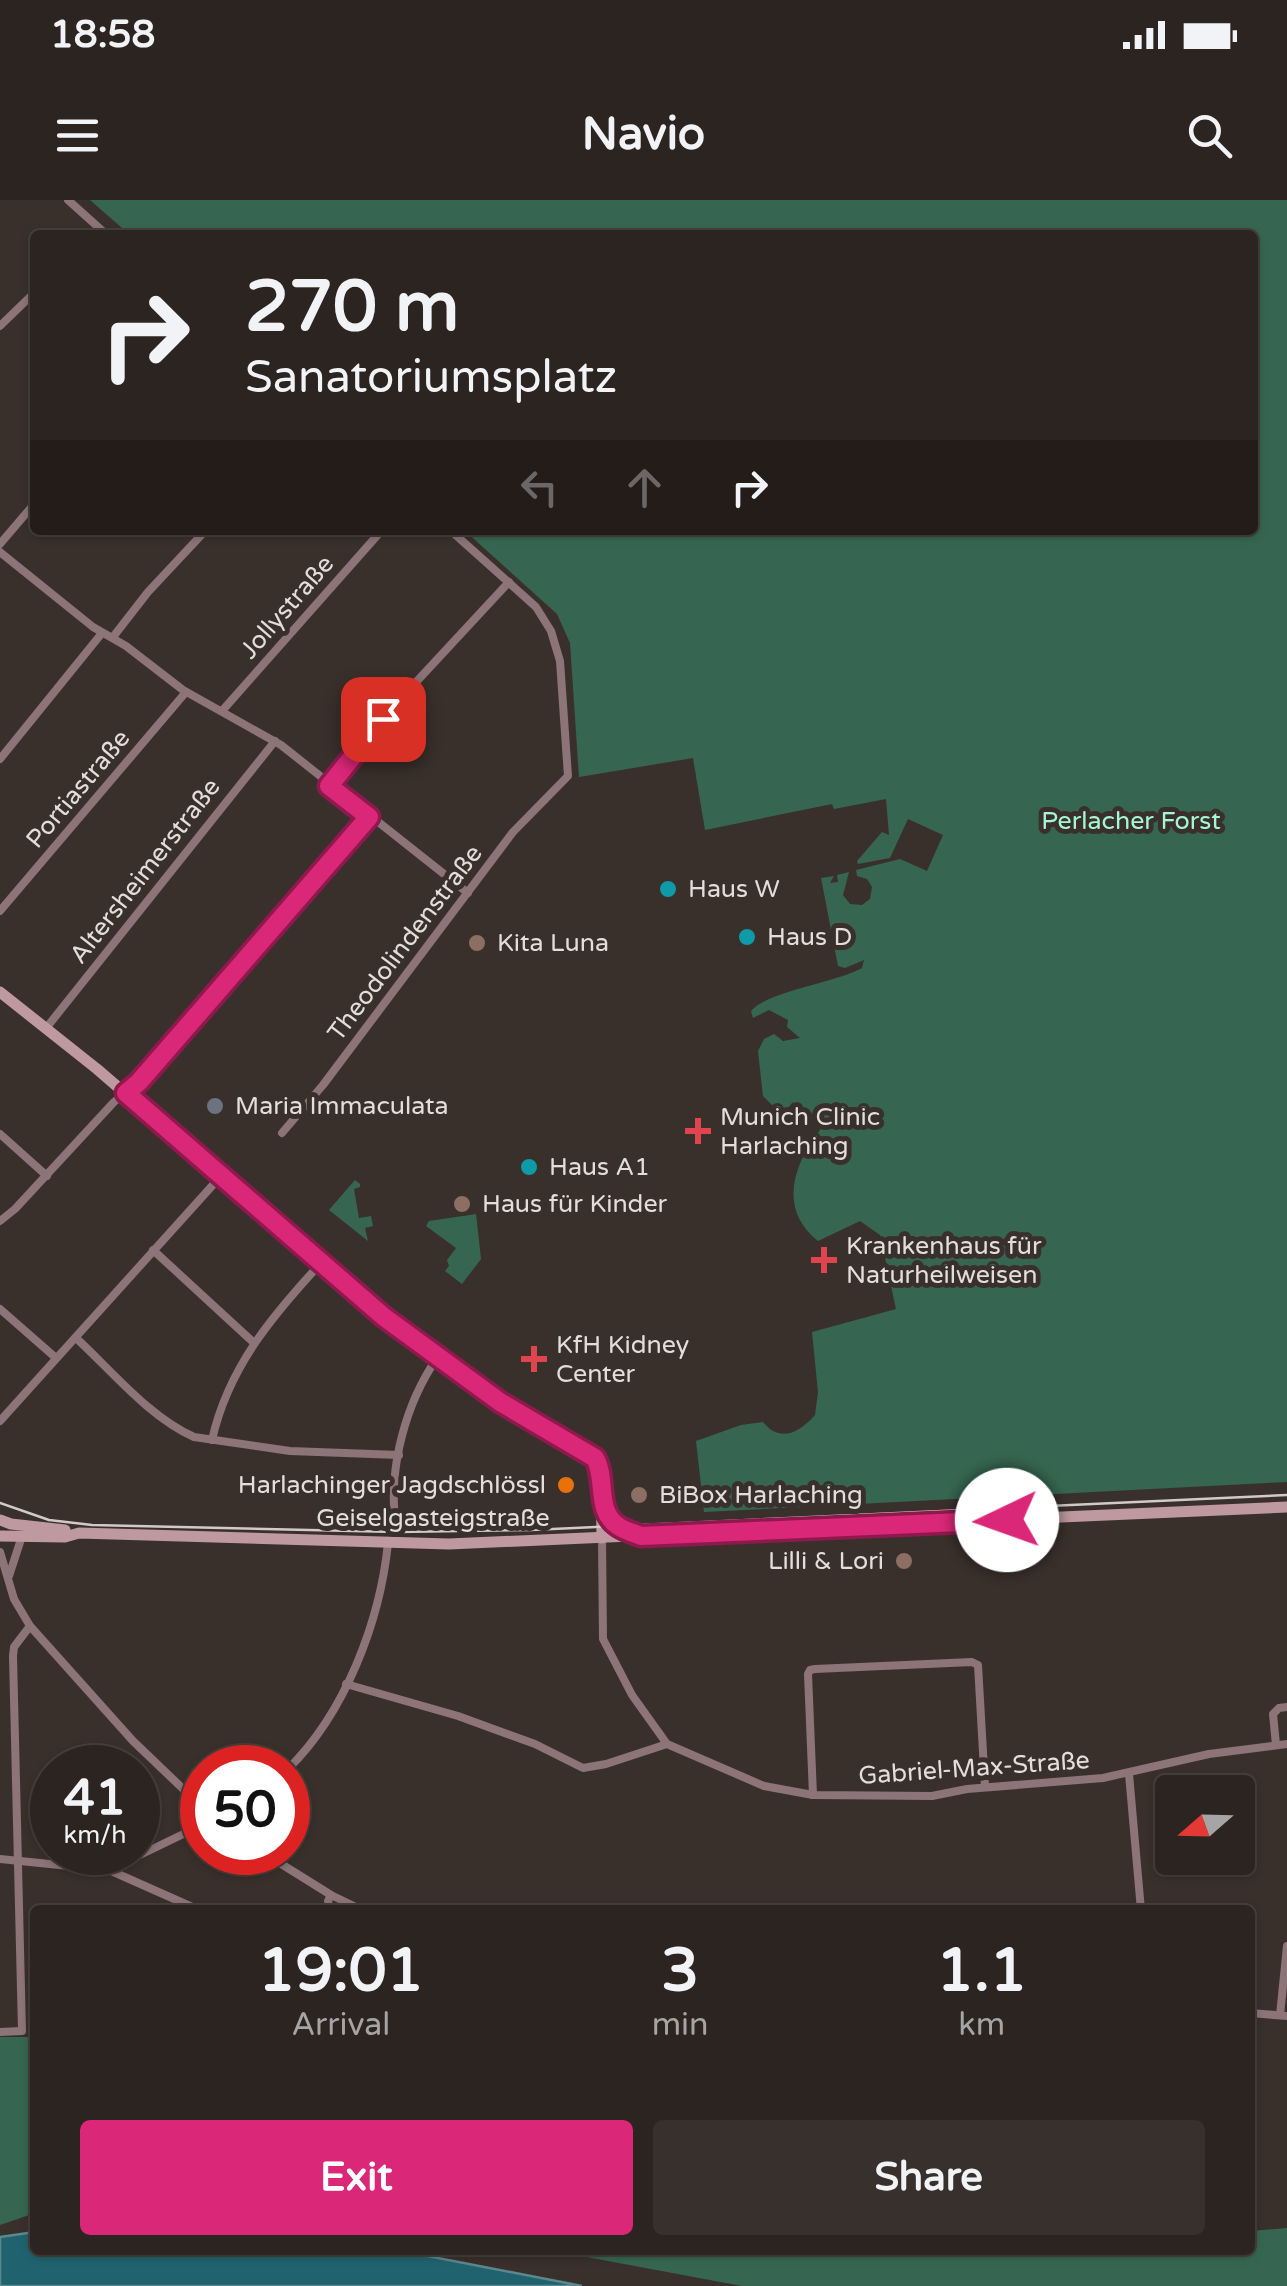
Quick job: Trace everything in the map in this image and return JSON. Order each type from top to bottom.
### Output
[{"type":"main road","points":[[0,992],[126,1093],[437,1358],[504,1405],[595,1458],[600,1466],[602,1538]]},
{"type":"main road","points":[[602,1500],[614,1523],[641,1536]]},
{"type":"main road","name":"Geiselgasteigstraße","points":[[0,1536],[79,1534],[388,1543],[602,1538],[1287,1507]]},
{"type":"main road","points":[[4,1523],[79,1534]]},
{"type":"street","points":[[68,200],[102,230]]},
{"type":"street","points":[[90,230],[95,224]]},
{"type":"street","points":[[0,326],[30,297]]},
{"type":"street","points":[[0,544],[30,509]]},
{"type":"street","points":[[113,637],[202,535]]},
{"type":"street","name":"Jollystraße","points":[[222,710],[378,535]]},
{"type":"street","points":[[329,786],[405,694],[509,582],[456,535]]},
{"type":"street","points":[[0,552],[102,633],[113,637],[186,692],[275,741],[468,893]]},
{"type":"street","name":"Theodolindenstraße","points":[[282,1133],[319,1090],[522,822],[565,782],[568,757],[556,644],[537,608],[509,582]]},
{"type":"street","points":[[0,758],[102,633]]},
{"type":"street","name":"Portiastraße","points":[[0,911],[186,692]]},
{"type":"street","name":"Altersheimerstraße","points":[[47,1027],[275,741]]},
{"type":"street","points":[[0,1221],[149,1071],[369,817]]},
{"type":"street","points":[[0,1134],[46,1176]]},
{"type":"street","points":[[0,1421],[221,1176]]},
{"type":"street","points":[[154,1250],[253,1342]]},
{"type":"street","points":[[212,1440],[224,1398],[253,1342],[321,1262]]},
{"type":"street","points":[[0,1309],[56,1358]]},
{"type":"street","points":[[76,1338],[180,1431],[212,1440],[290,1451],[398,1454]]},
{"type":"street","points":[[396,1520],[398,1454],[415,1398],[437,1358]]},
{"type":"street","points":[[8,1581],[22,1536]]},
{"type":"street","name":"Gabriel-Max-Straße","points":[[602,1538],[603,1640],[632,1694],[667,1744],[742,1780],[784,1792],[813,1795],[932,1796],[985,1787],[1128,1774],[1209,1754],[1287,1744]]},
{"type":"street","points":[[308,1745],[346,1684],[376,1606],[388,1543]]},
{"type":"street","points":[[0,1552],[14,1599],[30,1626],[133,1741],[180,1786]]},
{"type":"street","points":[[0,1568],[8,1581]]},
{"type":"street","points":[[0,2032],[22,2032],[14,1647],[30,1626]]},
{"type":"street","points":[[813,1795],[808,1674],[815,1668],[972,1662],[978,1665],[985,1787]]},
{"type":"street","points":[[346,1684],[494,1729],[584,1768],[667,1744]]},
{"type":"street","points":[[0,1705],[13,1705]]},
{"type":"street","points":[[1276,1746],[1273,1714],[1287,1707]]},
{"type":"street","points":[[1128,1774],[1141,1905]]},
{"type":"street","points":[[0,1859],[30,1862]]},
{"type":"street","points":[[120,1875],[188,1905]]},
{"type":"street","points":[[298,1875],[345,1905]]},
{"type":"street","points":[[329,1905],[330,1895]]},
{"type":"street","points":[[1255,2013],[1283,2015],[1287,1946]]},
{"type":"green space","name":"Perlacher Forst","points":[[90,200],[1287,200],[1287,1482],[704,1512],[696,1441],[741,1425],[763,1422],[783,1434],[803,1427],[815,1415],[818,1392],[812,1332],[896,1309],[880,1235],[860,1221],[818,1241],[798,1215],[794,1201],[797,1172],[820,1130],[819,1117],[795,1118],[793,1102],[786,1110],[772,1105],[763,1096],[758,1051],[764,1039],[774,1034],[783,1041],[800,1038],[787,1027],[788,1020],[769,1010],[753,1018],[751,1011],[772,998],[862,968],[864,960],[845,968],[838,966],[821,878],[834,876],[830,883],[838,882],[837,875],[849,872],[843,895],[850,904],[862,905],[870,899],[872,887],[867,879],[857,876],[856,870],[900,859],[927,871],[943,835],[908,819],[890,858],[858,864],[882,832],[889,835],[886,799],[834,809],[832,804],[705,830],[693,758],[579,777],[570,643],[557,614],[470,535],[1258,535],[1258,230],[124,230]]},
{"type":"green space","points":[[355,1180],[360,1184],[354,1189],[359,1218],[371,1216],[373,1226],[365,1228],[368,1241],[329,1210]]},
{"type":"green space","points":[[476,1214],[481,1259],[462,1284],[445,1271],[456,1248],[426,1226],[429,1221]]},
{"type":"green space","points":[[0,2037],[30,2037],[30,2215],[0,2225]]},
{"type":"green space","points":[[1287,2228],[1287,2286],[742,2286],[576,2255],[1255,2255],[1255,2231]]},
{"type":"water","points":[[30,2233],[30,2255],[423,2255],[582,2286],[0,2286],[0,2237]]},
{"type":"tram line","points":[[0,1503],[49,1520],[92,1525],[397,1532],[531,1530],[1287,1495]]},
{"type":"place","name":"Haus W","points":[[668,889]]},
{"type":"place","name":"Haus D","points":[[747,937]]},
{"type":"place","name":"Kita Luna","points":[[477,943]]},
{"type":"place","name":"Maria Immaculata","points":[[215,1106]]},
{"type":"place","name":"Munich Clinic Harlaching","points":[[698,1131]]},
{"type":"place","name":"Haus A1","points":[[529,1167]]},
{"type":"place","name":"Haus für Kinder","points":[[462,1204]]},
{"type":"place","name":"Krankenhaus für Naturheilweisen","points":[[824,1260]]},
{"type":"place","name":"KfH Kidney Center","points":[[534,1359]]},
{"type":"place","name":"Harlachinger Jagdschlössl","points":[[566,1485]]},
{"type":"place","name":"BiBox Harlaching","points":[[639,1495]]},
{"type":"place","name":"Lilli & Lori","points":[[904,1561]]},
{"type":"route","points":[[383,719],[329,786],[369,817],[126,1093],[384,1317],[500,1402],[595,1458],[600,1466],[602,1500],[620,1527],[641,1536],[1007,1520]]}]
